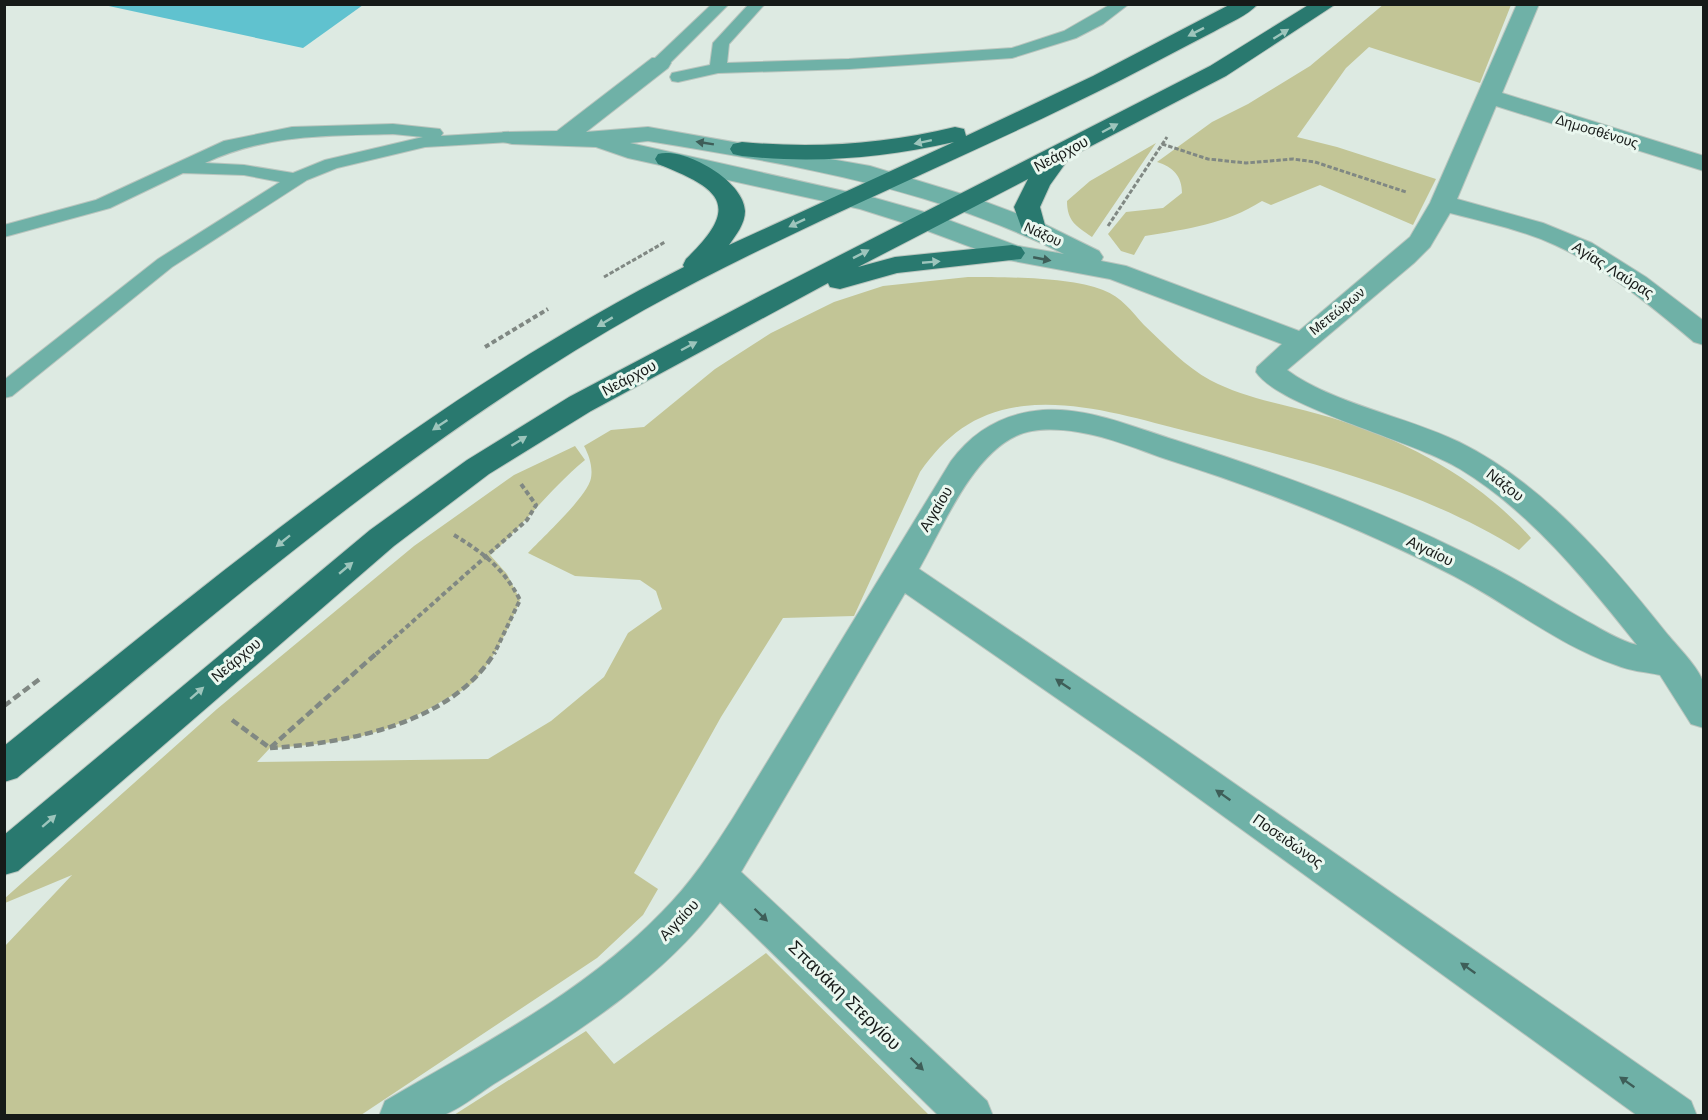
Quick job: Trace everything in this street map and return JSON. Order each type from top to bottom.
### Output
[{"type":"main road","points":[[633,305],[848,199],[1059,100],[1248,4]]},
{"type":"main road","name":"Νεάρχου","points":[[4,859],[295,611],[418,510],[478,467],[580,404],[772,300],[1064,153],[1247,55],[1326,4]]},
{"type":"main road","points":[[742,149],[820,155],[881,150],[982,128],[1059,100]]},
{"type":"main road","points":[[1033,229],[1027,207],[1038,183],[1064,153]]},
{"type":"main road","points":[[4,767],[352,486],[509,379],[633,305],[701,260],[728,231],[733,216],[731,201],[719,184],[667,159]]},
{"type":"main road","points":[[772,300],[895,265],[1012,252]]},
{"type":"street","name":"Μετεώρων","points":[[599,140],[628,151],[848,199],[926,221],[1012,252],[1116,272],[1300,341],[1414,249],[1433,223],[1490,98],[1528,4]]},
{"type":"street","points":[[564,138],[660,63]]},
{"type":"street","points":[[634,83],[678,77]]},
{"type":"street","name":"Δημοσθένους","points":[[1490,98],[1704,164]]},
{"type":"street","name":"Νάξου","points":[[599,140],[648,134],[742,149],[890,179],[966,203],[1033,229],[1116,272]]},
{"type":"street","points":[[512,137],[599,140]]},
{"type":"street","name":"Αγίας Λαύρας","points":[[1443,202],[1514,222],[1572,244],[1634,281],[1704,336]]},
{"type":"street","name":"Νάξου","points":[[1300,341],[1272,367],[1271,372],[1275,377],[1426,439],[1497,477],[1540,516],[1598,575],[1672,664],[1704,714]]},
{"type":"street","name":"Αιγαίου","points":[[401,1116],[541,1029],[631,966],[665,937],[718,875],[945,495],[977,449],[993,435],[1012,426],[1037,420],[1060,420],[1110,431],[1202,459],[1333,505],[1466,568],[1604,646],[1628,656],[1672,664]]},
{"type":"street","name":"Ποσειδώνος","points":[[899,572],[1156,748],[1675,1116]]},
{"type":"street","name":"Σπανάκη Στεργίου","points":[[718,875],[971,1116]]},
{"type":"lane","points":[[660,63],[722,4]]},
{"type":"lane","points":[[718,68],[721,42],[758,4]]},
{"type":"lane","points":[[678,77],[718,68],[872,63],[1012,53],[1035,48],[1065,37],[1122,4]]},
{"type":"lane","points":[[4,231],[102,204],[230,145],[292,132],[393,129],[479,138]]},
{"type":"lane","points":[[4,391],[165,264],[296,179],[331,164],[425,142],[512,137]]},
{"type":"lane","points":[[178,168],[244,170],[296,179]]},
{"type":"path","points":[[1107,228],[1173,130]]},
{"type":"path","points":[[1162,144],[1208,159],[1246,163],[1293,159],[1315,162],[1443,202]]},
{"type":"path","points":[[270,748],[490,556],[527,520],[536,505],[519,483]]},
{"type":"path","points":[[226,715],[270,748],[330,744],[367,736],[412,720],[471,684],[504,638],[520,600],[507,574],[490,556],[450,533]]},
{"type":"green space","points":[[1384,4],[1511,5],[1480,83],[1369,47],[1346,68],[1297,137],[1337,147],[1436,179],[1413,225],[1320,185],[1271,205],[1262,201],[1220,220],[1145,236],[1134,255],[1121,251],[1108,234],[1126,212],[1163,208],[1182,193],[1176,173],[1157,162],[1212,122],[1248,104],[1310,66]]},
{"type":"green space","points":[[1156,143],[1092,237],[1077,226],[1069,214],[1067,201],[1090,181]]},
{"type":"green space","points":[[968,277],[1073,282],[1110,293],[1126,305],[1144,325],[1192,369],[1210,380],[1250,396],[1348,423],[1406,447],[1461,477],[1509,516],[1531,538],[1519,550],[1442,509],[1360,478],[1129,416],[1087,408],[1045,405],[1024,406],[991,414],[964,427],[952,436],[930,458],[920,472],[854,616],[783,618],[721,717],[634,873],[658,889],[643,915],[597,958],[361,1115],[5,1115],[5,946],[72,875],[5,903],[4,899],[217,709],[414,546],[514,475],[575,446],[585,460],[490,555],[507,574],[520,600],[494,655],[472,683],[401,723],[339,741],[270,748],[257,762],[488,759],[551,721],[604,677],[628,633],[662,609],[656,591],[640,580],[575,576],[528,553],[573,506],[588,486],[591,470],[584,446],[611,430],[644,427],[715,369],[771,333],[834,302],[883,286]]},
{"type":"green space","points":[[766,953],[929,1115],[454,1115],[586,1031],[614,1064]]},
{"type":"water","points":[[104,5],[363,5],[303,48]]}]
